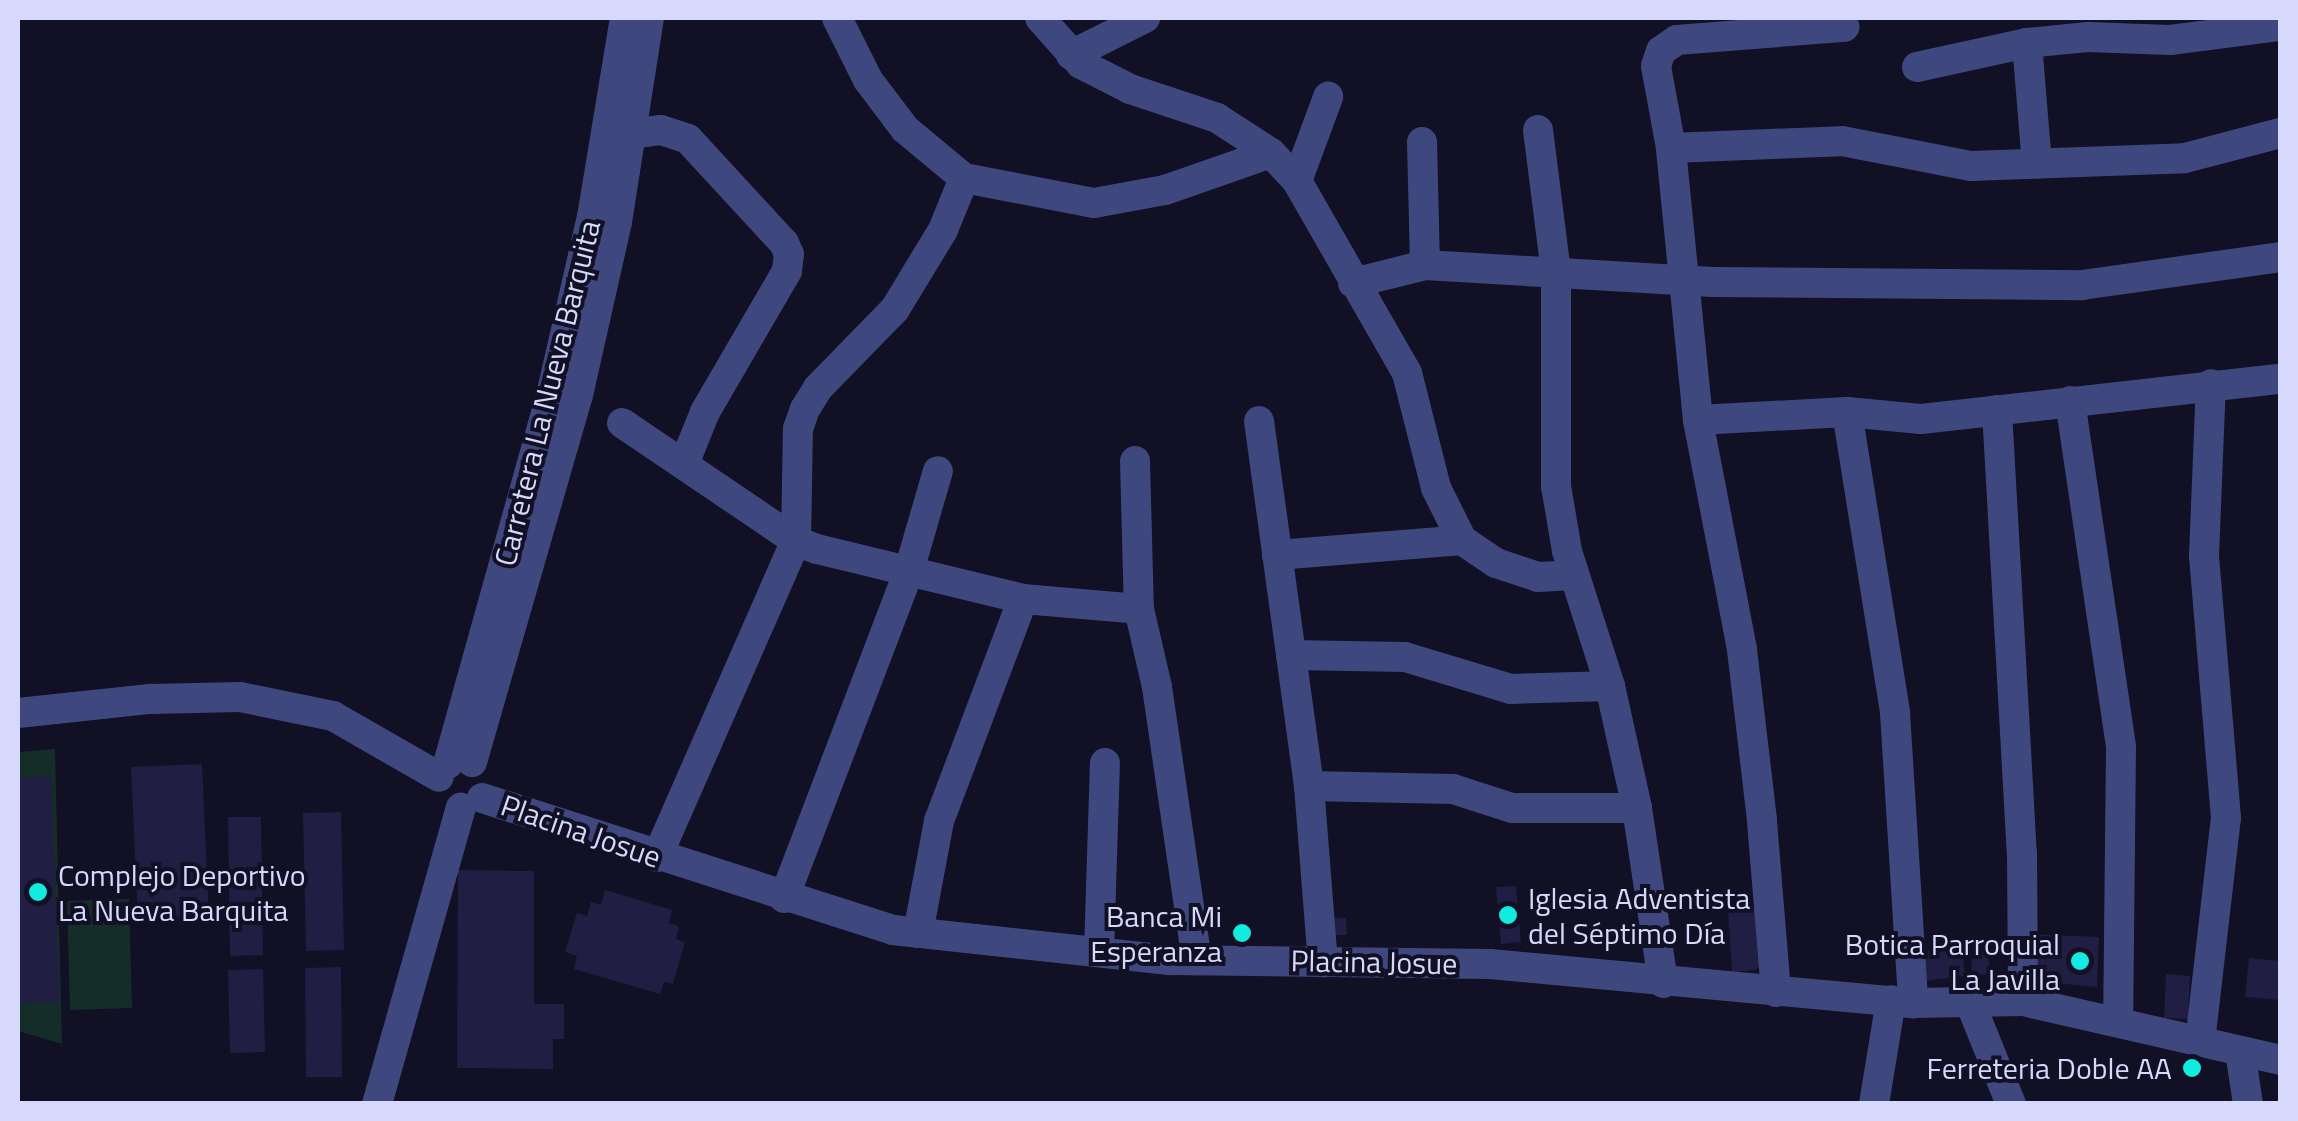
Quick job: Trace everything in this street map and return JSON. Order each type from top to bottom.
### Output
[{"type":"street","points":[[837,18],[868,80],[904,129],[964,178],[1094,203],[1165,190],[1271,152]]},
{"type":"street","points":[[1040,18],[1071,55],[1130,89],[1217,118],[1271,152],[1297,181],[1407,374],[1436,488],[1462,540],[1496,563],[1538,577],[1574,575]]},
{"type":"street","points":[[1986,18],[1995,47]]},
{"type":"street","points":[[1071,55],[1125,21]]},
{"type":"street","points":[[1916,67],[2084,27],[2169,29],[2271,24]]},
{"type":"street","points":[[1776,992],[1742,649],[1698,420],[1671,148],[1656,66],[1661,51],[1677,40],[1844,28]]},
{"type":"street","name":"Carretera La Nueva Barquita","points":[[453,768],[578,395],[617,222],[632,134],[636,31]]},
{"type":"street","name":"Carretera La Nueva Barquita","points":[[453,768],[552,391],[636,31]]},
{"type":"street","points":[[2027,43],[2036,164]]},
{"type":"street","points":[[1297,181],[1328,97]]},
{"type":"street","points":[[632,134],[661,130],[688,139],[784,242],[789,254],[787,271],[705,412],[684,464]]},
{"type":"street","points":[[1538,130],[1556,272],[1556,486],[1574,575],[1610,686],[1637,808],[1662,982]]},
{"type":"street","points":[[1671,148],[1842,140],[1972,166],[2184,158],[2280,133]]},
{"type":"street","points":[[1422,142],[1425,265]]},
{"type":"street","points":[[657,857],[796,541],[798,429],[805,408],[818,388],[896,309],[943,230],[964,178]]},
{"type":"street","points":[[1353,283],[1425,265],[1683,279],[2082,285],[2280,257]]},
{"type":"street","points":[[1698,420],[1847,412],[1922,419],[2280,379]]},
{"type":"street","points":[[2200,1042],[2226,818],[2204,556],[2211,384]]},
{"type":"street","points":[[2070,401],[2121,747],[2118,1022]]},
{"type":"street","points":[[1998,410],[2022,834],[2023,1001]]},
{"type":"street","points":[[1847,412],[1895,713],[1902,1002],[1874,1104]]},
{"type":"street","points":[[1259,421],[1309,786],[1322,962]]},
{"type":"street","points":[[622,423],[796,541],[908,574],[1023,599],[1139,609]]},
{"type":"street","points":[[1134,461],[1139,609],[1157,687],[1197,960]]},
{"type":"street","points":[[784,898],[908,574],[938,471]]},
{"type":"street","points":[[1277,555],[1462,540]]},
{"type":"street","points":[[918,933],[939,821],[1023,599]]},
{"type":"street","points":[[1291,655],[1405,657],[1511,689],[1610,686]]},
{"type":"street","points":[[18,713],[150,699],[240,698],[333,716],[453,768],[483,774],[377,1104]]},
{"type":"street","points":[[1099,952],[1105,763]]},
{"type":"street","points":[[453,768],[442,798],[471,803]]},
{"type":"street","points":[[1309,786],[1453,789],[1512,808],[1637,808]]},
{"type":"street","name":"Placina Josue","points":[[471,803],[893,930],[1197,960],[1490,964],[1902,1002],[2023,1001],[2280,1060]]},
{"type":"street","points":[[1969,1000],[2011,1104]]},
{"type":"street","points":[[2240,1051],[2248,1104]]},
{"type":"green space","name":"Complejo Deportivo La Nueva Barquita","points":[[55,749],[62,1044],[18,1031],[18,752]]},
{"type":"green space","points":[[129,899],[132,1008],[70,1010],[67,901]]},
{"type":"building","points":[[202,764],[209,916],[138,919],[131,767]]},
{"type":"building","name":"Complejo Deportivo La Nueva Barquita","points":[[51,776],[59,1002],[18,1003],[18,778]]},
{"type":"building","points":[[341,812],[344,950],[306,951],[303,813]]},
{"type":"building","points":[[228,817],[261,817],[263,955],[230,956]]},
{"type":"building","points":[[458,870],[534,871],[534,1004],[564,1004],[564,1039],[553,1039],[553,1069],[457,1068]]},
{"type":"building","name":"Iglesia Adventista del Séptimo Día","points":[[1516,886],[1521,942],[1501,944],[1496,887]]},
{"type":"building","points":[[605,890],[672,910],[669,923],[679,926],[676,939],[685,942],[673,984],[664,982],[660,994],[574,969],[577,956],[565,952],[577,913],[587,916],[591,902],[601,905]]},
{"type":"building","points":[[1758,908],[1762,964],[1755,970],[1732,972],[1728,910]]},
{"type":"building","points":[[1332,918],[1346,918],[1347,935],[1334,935]]},
{"type":"building","name":"Banca Mi Esperanza","points":[[1237,925],[1246,925],[1247,941],[1238,942]]},
{"type":"building","points":[[2027,934],[2099,937],[2097,987],[2033,981]]},
{"type":"building","points":[[1962,947],[1965,976],[1923,981],[1918,952]]},
{"type":"building","points":[[1988,950],[1990,974],[1972,975],[1971,951]]},
{"type":"building","points":[[2249,958],[2280,961],[2280,1000],[2245,997]]},
{"type":"building","points":[[341,967],[342,1077],[306,1077],[305,968]]},
{"type":"building","points":[[263,969],[265,1052],[230,1053],[228,970]]},
{"type":"building","points":[[2166,974],[2190,976],[2188,1019],[2164,1018]]},
{"type":"building","name":"Ferreteria Doble AA","points":[[2189,1057],[2200,1060],[2196,1080],[2185,1077]]},
{"type":"place","name":"Complejo Deportivo La Nueva Barquita","points":[[38,892]]},
{"type":"place","name":"Iglesia Adventista del Séptimo Día","points":[[1508,915]]},
{"type":"place","name":"Banca Mi Esperanza","points":[[1242,933]]},
{"type":"place","name":"Botica Parroquial La Javilla","points":[[2080,961]]},
{"type":"place","name":"Ferreteria Doble AA","points":[[2192,1068]]}]
